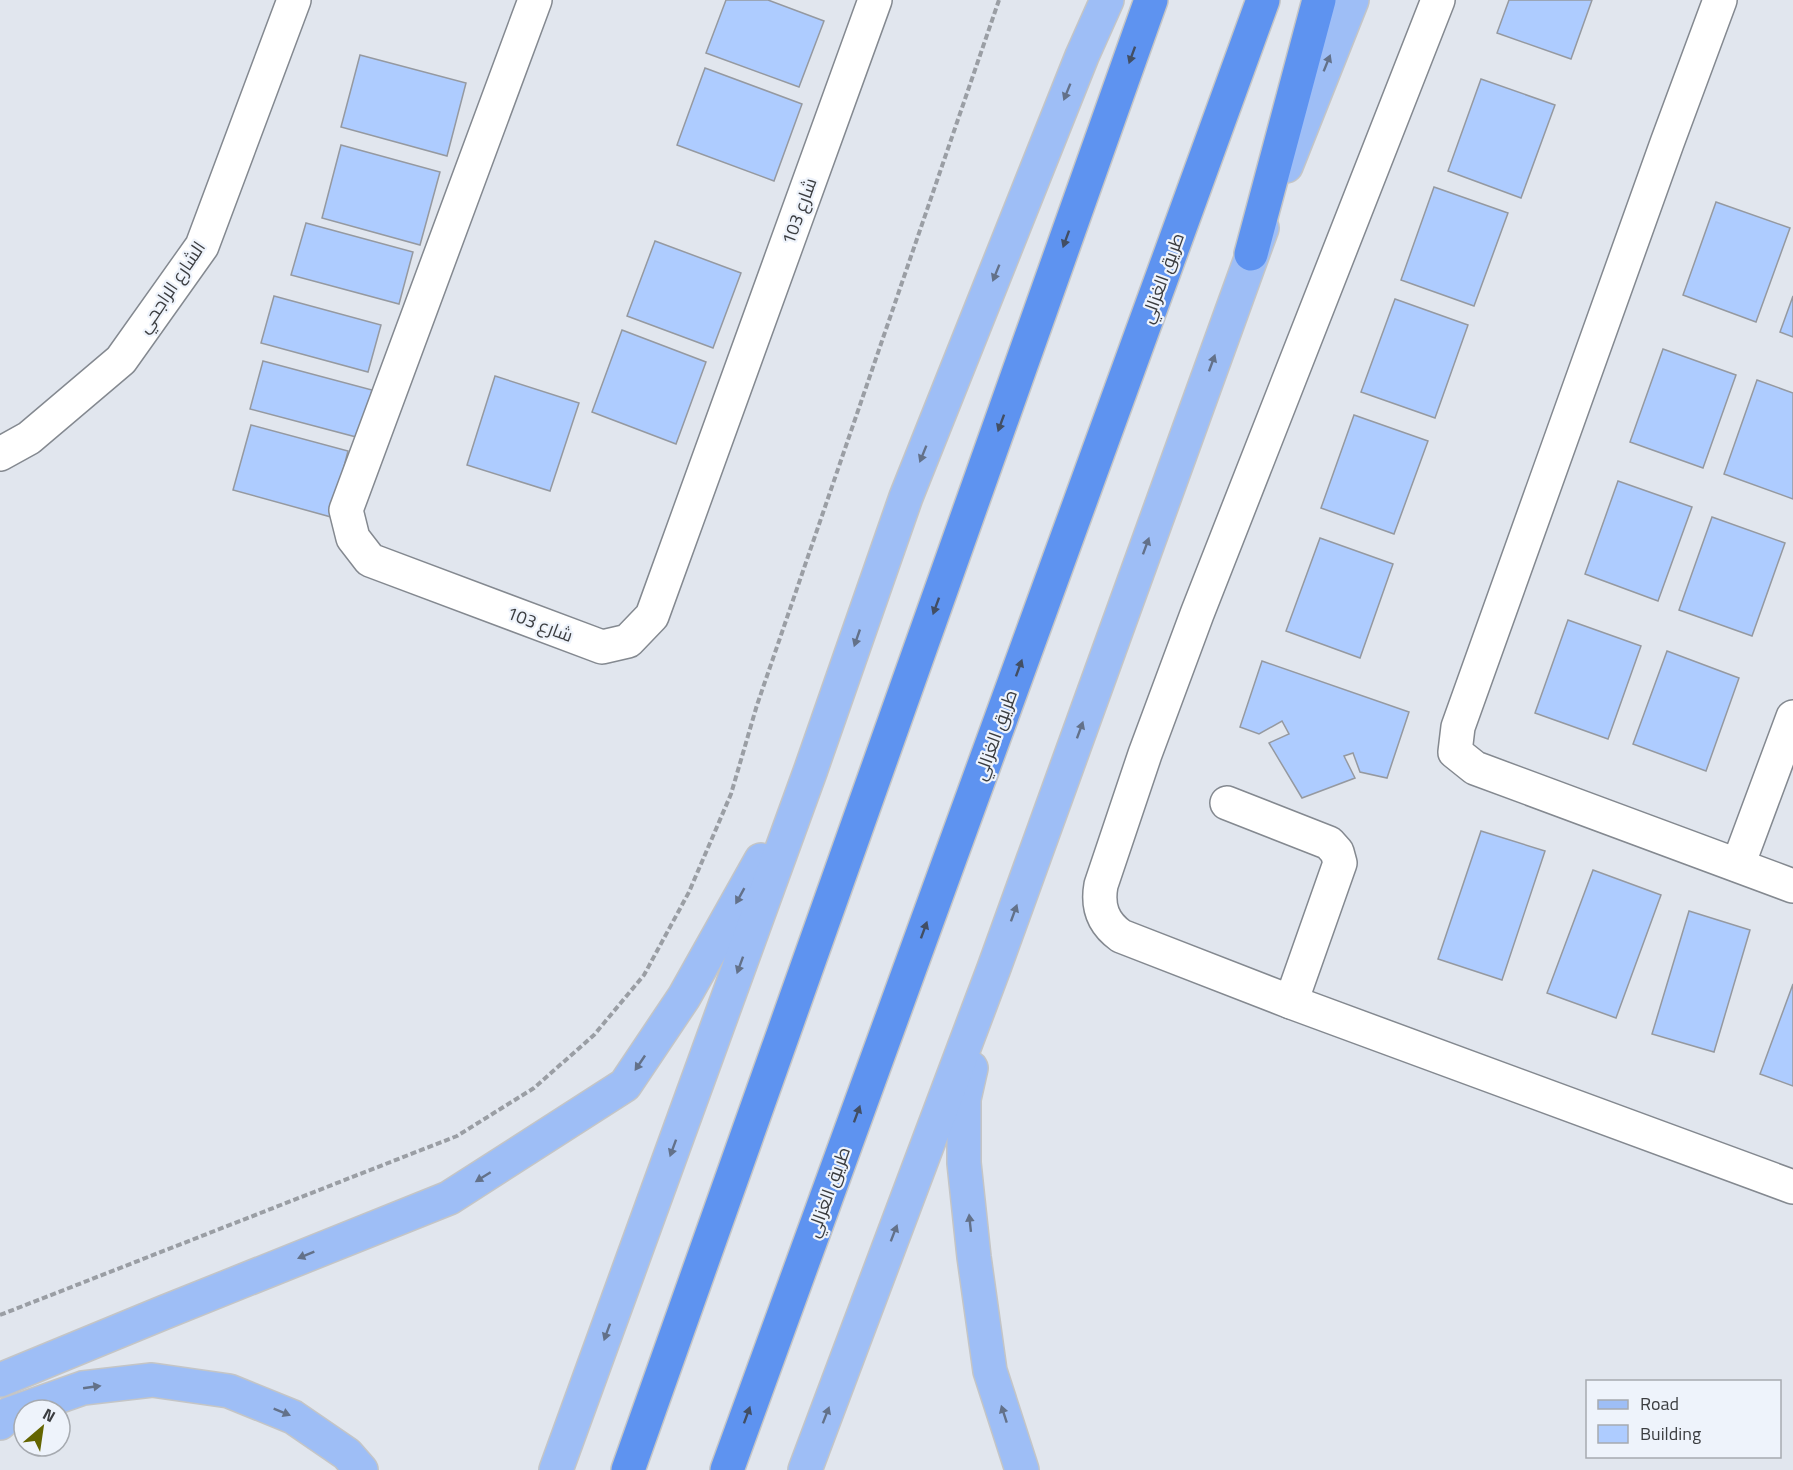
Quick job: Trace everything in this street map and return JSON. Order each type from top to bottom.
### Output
[{"type":"highway","points":[[628,1470],[1151,0]]},
{"type":"highway","name":"طريق الغزالي","points":[[727,1470],[1263,0]]},
{"type":"highway","points":[[1251,254],[1319,0]]},
{"type":"main road","points":[[556,1470],[810,772],[906,497],[1082,56],[1107,0]]},
{"type":"main road","points":[[805,1470],[994,968],[1251,254],[1352,0]]},
{"type":"main road","points":[[0,1380],[448,1198],[625,1085],[684,997],[810,772]]},
{"type":"main road","points":[[994,968],[964,1100],[964,1163],[990,1371],[1022,1470]]},
{"type":"main road","points":[[0,1423],[9,1414],[83,1388],[152,1380],[230,1391],[293,1417],[347,1454],[361,1470]]},
{"type":"street","name":"الشارع الراجحي","points":[[0,454],[30,438],[121,360],[202,246],[294,0]]},
{"type":"street","name":"شارع 103","points":[[535,0],[346,510],[353,538],[370,560],[602,647],[628,641],[652,616],[875,0]]},
{"type":"street","points":[[1438,0],[1197,614],[1145,754],[1099,895],[1100,907],[1111,929],[1122,936],[1291,1002],[1793,1186]]},
{"type":"street","points":[[1720,0],[1462,716],[1455,752],[1475,768],[1793,886]]},
{"type":"street","points":[[1738,865],[1793,717]]},
{"type":"street","points":[[1227,803],[1329,843],[1337,852],[1340,863],[1291,1002]]},
{"type":"path","points":[[0,1315],[457,1136],[542,1080],[594,1035],[644,975],[688,892],[731,794],[757,705],[999,0]]},
{"type":"building","points":[[726,0],[768,0],[824,21],[799,87],[706,53]]},
{"type":"building","points":[[1509,0],[1592,0],[1571,59],[1497,33]]},
{"type":"building","points":[[360,55],[466,83],[447,156],[341,127]]},
{"type":"building","points":[[705,68],[802,104],[774,181],[677,145]]},
{"type":"building","points":[[1481,79],[1555,105],[1521,198],[1448,171]]},
{"type":"building","points":[[341,145],[440,172],[420,245],[322,218]]},
{"type":"building","points":[[1434,187],[1508,213],[1474,306],[1401,280]]},
{"type":"building","points":[[1716,202],[1790,228],[1756,322],[1683,295]]},
{"type":"building","points":[[306,223],[413,252],[399,304],[291,275]]},
{"type":"building","points":[[655,241],[741,273],[713,348],[627,316]]},
{"type":"building","points":[[274,296],[381,325],[368,372],[261,343]]},
{"type":"building","points":[[1793,296],[1793,337],[1780,332]]},
{"type":"building","points":[[1395,299],[1468,325],[1435,418],[1361,392]]},
{"type":"building","points":[[622,330],[706,362],[676,444],[592,412]]},
{"type":"building","points":[[1663,349],[1736,375],[1703,468],[1630,442]]},
{"type":"building","points":[[263,361],[372,390],[360,438],[250,409]]},
{"type":"building","points":[[495,376],[579,403],[550,491],[467,465]]},
{"type":"building","points":[[1757,380],[1793,393],[1793,499],[1724,474]]},
{"type":"building","points":[[1354,415],[1428,441],[1394,534],[1321,508]]},
{"type":"building","points":[[251,425],[348,451],[331,517],[233,490]]},
{"type":"building","points":[[1618,481],[1692,507],[1658,601],[1585,574]]},
{"type":"building","points":[[1712,517],[1785,543],[1752,636],[1679,610]]},
{"type":"building","points":[[1320,538],[1393,564],[1360,658],[1286,631]]},
{"type":"building","points":[[1568,620],[1641,646],[1608,739],[1535,713]]},
{"type":"building","points":[[1667,651],[1739,678],[1706,771],[1633,744]]},
{"type":"building","points":[[1262,661],[1409,712],[1387,778],[1360,772],[1353,753],[1344,756],[1355,778],[1302,798],[1269,743],[1289,734],[1282,721],[1259,734],[1240,727]]},
{"type":"building","points":[[1481,831],[1545,851],[1502,980],[1438,959]]},
{"type":"building","points":[[1593,870],[1661,895],[1616,1018],[1547,993]]},
{"type":"building","points":[[1689,911],[1750,930],[1714,1052],[1652,1034]]},
{"type":"building","points":[[1793,984],[1793,1086],[1760,1074]]}]
